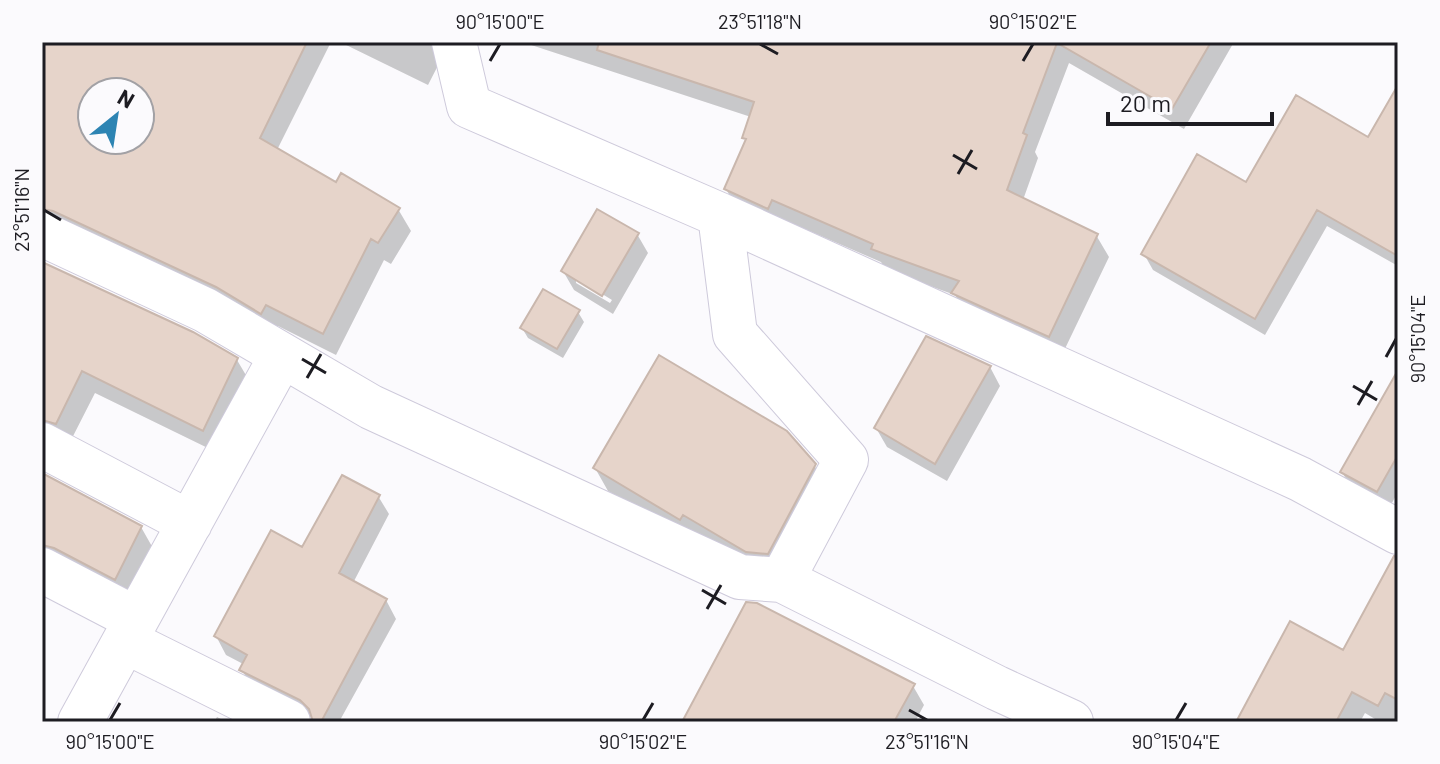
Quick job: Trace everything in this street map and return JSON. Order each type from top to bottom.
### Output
[{"type":"street","points":[[454,42],[469,106],[720,215],[1300,479],[1398,532]]},
{"type":"street","points":[[720,215],[735,334],[846,460],[782,580]]},
{"type":"street","points":[[42,234],[205,310],[371,407],[740,577],[782,580],[1071,722]]},
{"type":"street","points":[[80,722],[282,355]]},
{"type":"street","points":[[42,445],[190,523]]},
{"type":"street","points":[[42,570],[130,630],[288,722]]},
{"type":"building","points":[[42,42],[307,42],[260,138],[336,182],[341,173],[400,208],[378,243],[371,239],[323,334],[266,305],[261,314],[216,287],[53,211],[42,209]]},
{"type":"building","points":[[599,42],[1211,42],[1172,109],[1057,43],[1023,133],[1027,135],[1007,190],[1098,234],[1049,337],[951,293],[959,281],[871,249],[873,244],[772,200],[768,209],[724,189],[746,139],[742,138],[754,102],[597,50]]},
{"type":"building","points":[[1398,85],[1398,256],[1317,210],[1255,319],[1141,254],[1197,154],[1246,182],[1296,95],[1368,137]]},
{"type":"building","points":[[597,209],[639,233],[602,296],[561,271]]},
{"type":"building","points":[[42,262],[193,332],[238,358],[203,431],[82,371],[56,424],[42,420]]},
{"type":"building","points":[[543,289],[580,310],[557,349],[520,328]]},
{"type":"building","points":[[926,336],[991,366],[935,464],[874,428]]},
{"type":"building","points":[[659,355],[787,431],[816,464],[768,554],[746,552],[683,515],[680,520],[593,468]]},
{"type":"building","points":[[1398,370],[1398,455],[1377,492],[1340,472]]},
{"type":"building","points":[[42,473],[142,526],[115,580],[54,548],[42,545]]},
{"type":"building","points":[[342,475],[380,495],[339,573],[387,599],[321,722],[313,722],[309,709],[300,700],[239,670],[247,655],[214,636],[271,530],[302,547]]},
{"type":"building","points":[[1394,556],[1398,557],[1398,700],[1385,693],[1378,706],[1352,692],[1336,722],[1236,722],[1290,621],[1343,650]]},
{"type":"building","points":[[746,602],[757,603],[915,684],[894,722],[682,722]]}]
